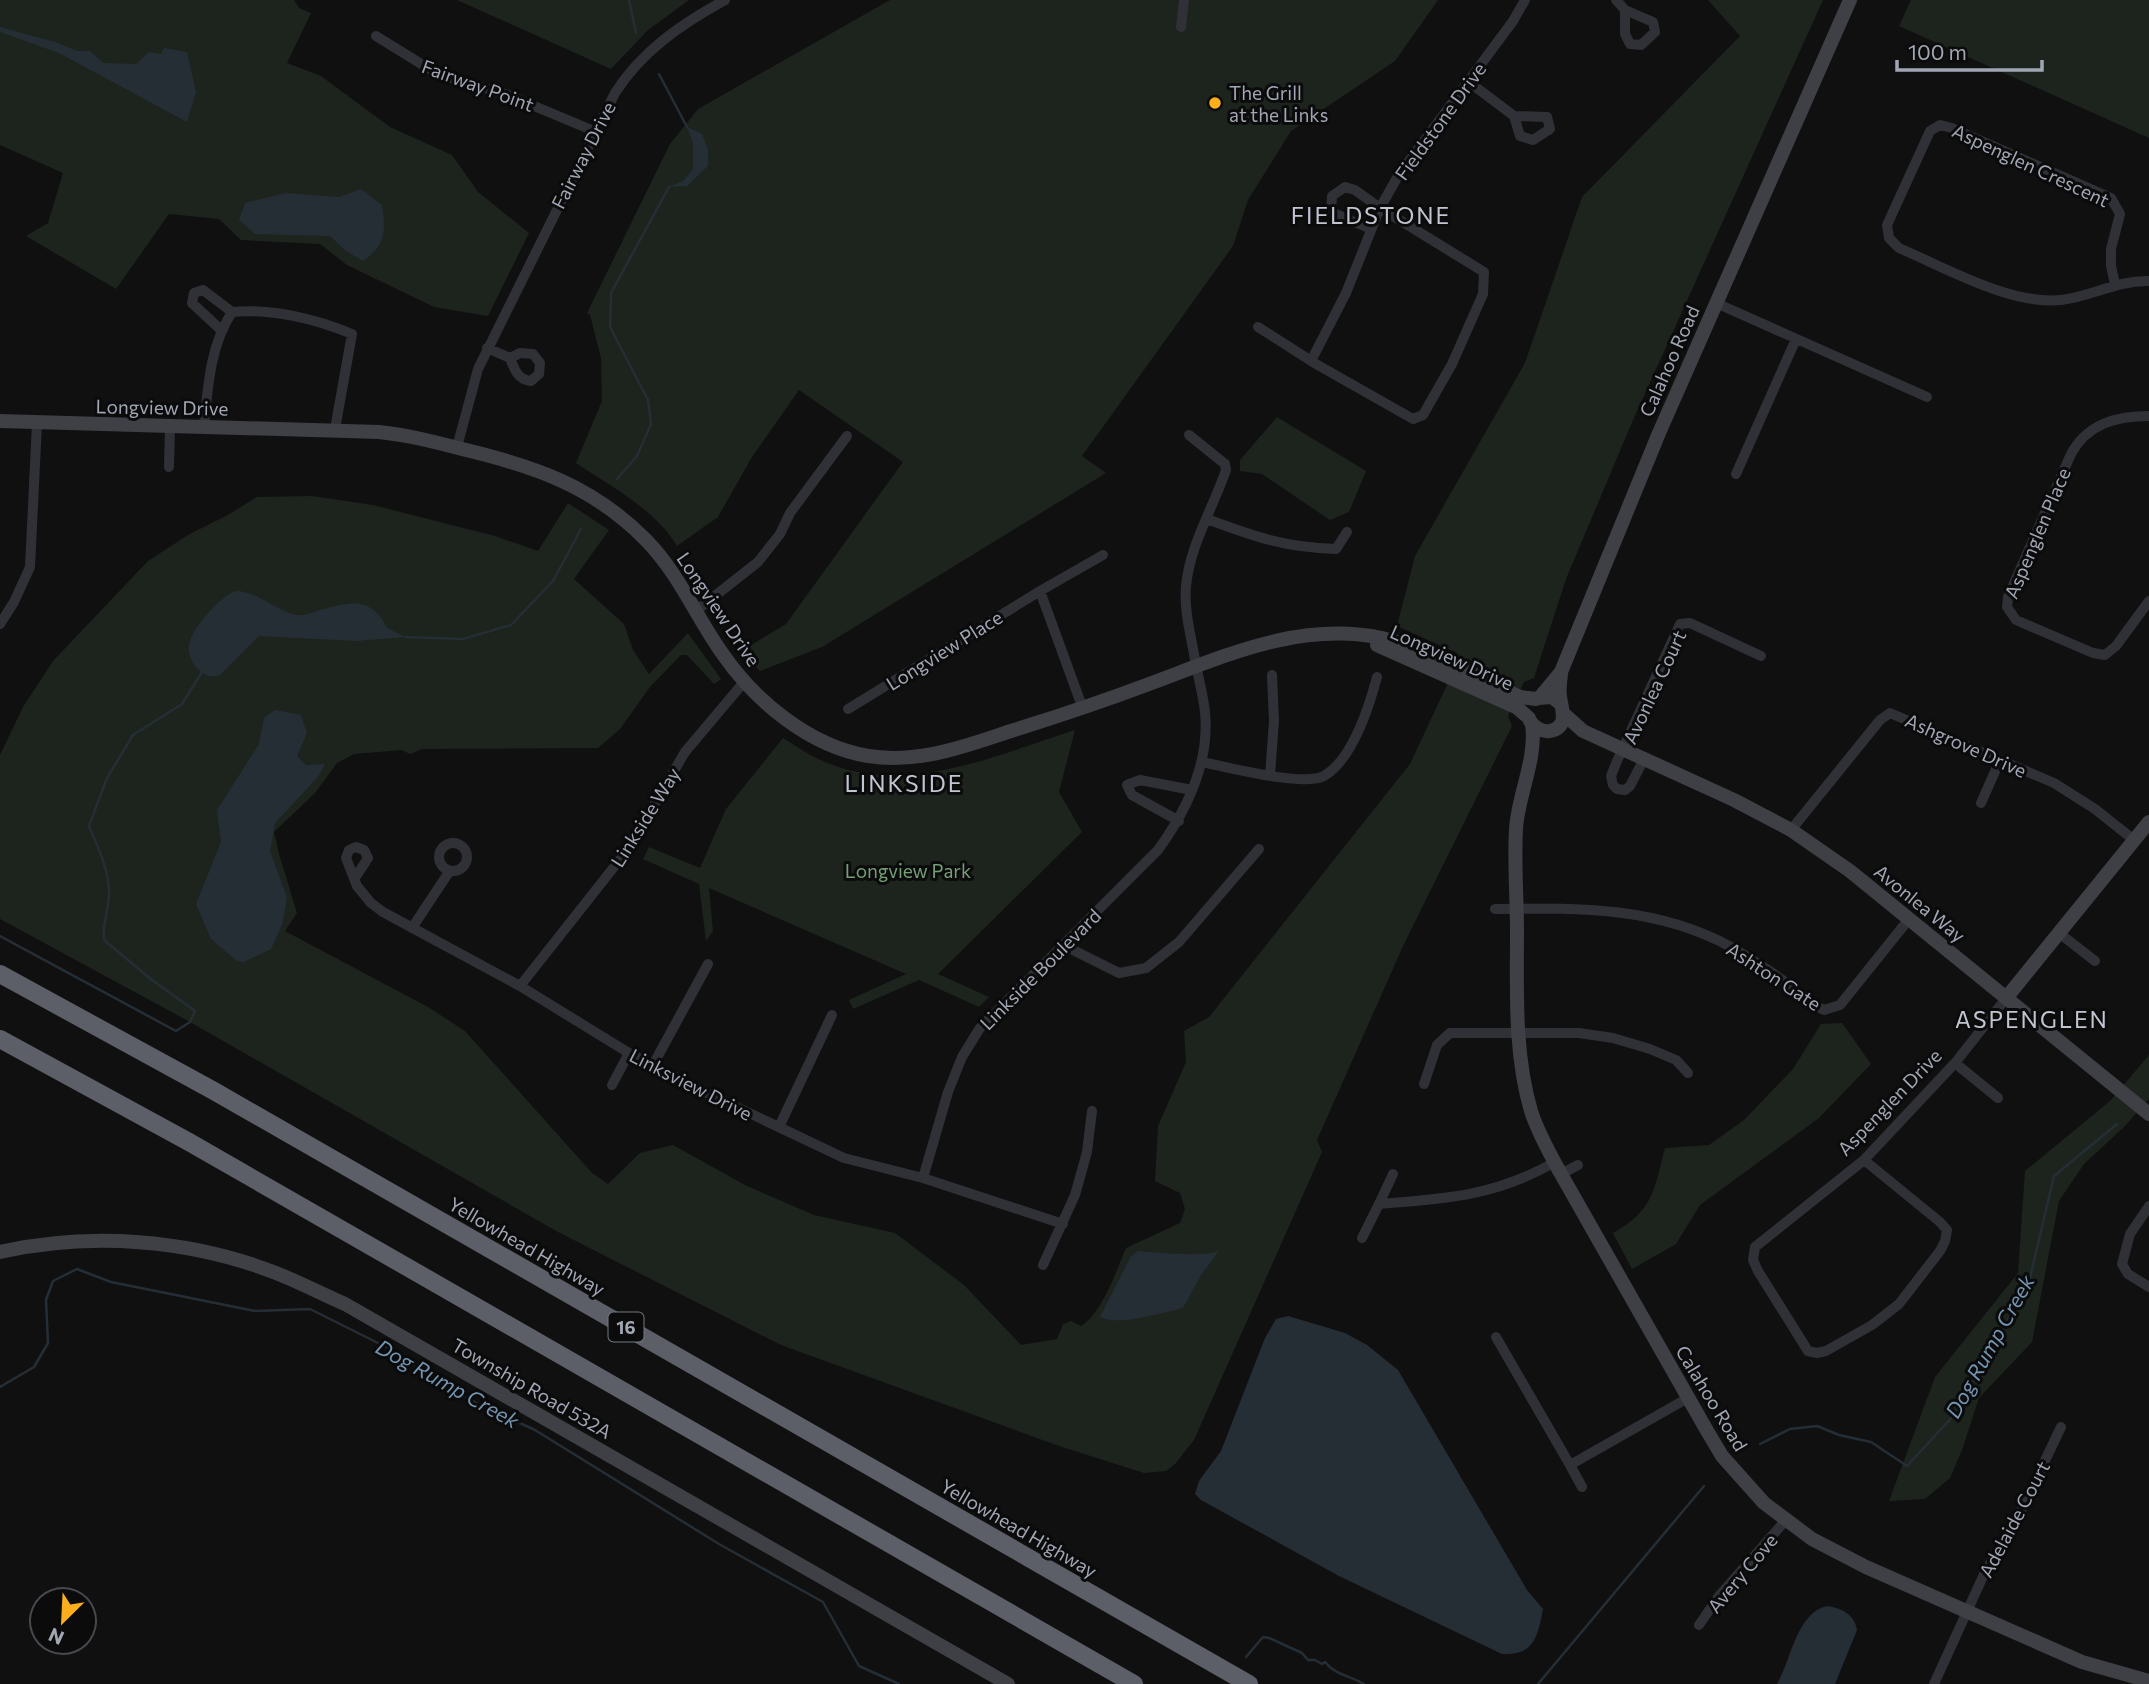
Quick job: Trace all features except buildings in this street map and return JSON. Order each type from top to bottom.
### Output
[{"type":"highway","name":"Yellowhead Highway","points":[[0,974],[214,1091],[1249,1684]]},
{"type":"highway","points":[[0,1039],[213,1156],[1134,1684]]},
{"type":"street","name":"Fairway Drive","points":[[457,447],[478,369],[589,129],[634,66],[679,26],[724,0]]},
{"type":"street","points":[[1181,27],[1184,0]]},
{"type":"street","name":"Fieldstone Drive","points":[[1311,361],[1346,293],[1380,208],[1398,176],[1513,21],[1525,0]]},
{"type":"street","points":[[1615,0],[1625,9]]},
{"type":"street","name":"Calahoo Road","points":[[1563,709],[1559,688],[1561,672],[1616,533],[1850,0]]},
{"type":"street","name":"Calahoo Road","points":[[1820,69],[1858,0]]},
{"type":"street","name":"Fairway Point","points":[[376,36],[431,70],[508,94],[589,129]]},
{"type":"street","points":[[1468,82],[1514,116]]},
{"type":"street","name":"Aspenglen Crescent","points":[[2115,284],[2110,266],[2111,249],[2120,214],[2111,198],[1952,128],[1940,125],[1930,131],[1887,225],[1887,232],[1894,244],[1998,290],[2032,300],[2065,300],[2115,284],[2149,281]]},
{"type":"street","points":[[1258,327],[1311,361],[1413,419],[1423,415],[1452,364],[1483,294],[1483,272],[1355,190],[1345,187],[1332,196],[1331,212],[1371,229]]},
{"type":"street","points":[[221,330],[192,303],[194,293],[203,290],[232,312],[306,317],[352,334],[335,429]]},
{"type":"street","points":[[1716,303],[1927,397]]},
{"type":"street","points":[[204,426],[211,368],[221,330],[232,312]]},
{"type":"street","points":[[1736,474],[1797,339]]},
{"type":"street","points":[[487,348],[510,358]]},
{"type":"street","name":"Aspenglen Place","points":[[2149,416],[2112,422],[2081,437],[2008,597],[2007,607],[2017,620],[2093,653],[2105,655],[2116,646],[2149,601]]},
{"type":"street","name":"Longview Drive","points":[[0,421],[335,429],[398,434],[526,465],[573,485],[593,497],[646,540],[672,571],[722,654],[744,682],[788,721],[838,748],[868,756],[914,758],[944,752],[1083,709],[1278,639],[1317,634],[1381,638],[1407,646],[1520,697],[1539,697]]},
{"type":"street","points":[[0,624],[15,602],[30,567],[37,423]]},
{"type":"street","points":[[169,467],[170,427]]},
{"type":"street","name":"Linkside Boulevard","points":[[923,1178],[948,1092],[962,1057],[980,1028],[1158,850],[1179,821],[1192,790],[1202,762],[1205,712],[1186,612],[1186,587],[1190,562],[1226,470],[1225,464],[1189,435]]},
{"type":"street","points":[[697,610],[758,562],[780,534],[790,513],[847,436]]},
{"type":"street","points":[[1207,519],[1262,540],[1305,548],[1336,549],[1347,532]]},
{"type":"street","name":"Longview Place","points":[[848,709],[1103,555]]},
{"type":"street","points":[[1040,591],[1083,709]]},
{"type":"street","name":"Avonlea Court","points":[[1623,750],[1681,624],[1690,623],[1761,656]]},
{"type":"street","name":"Longview Drive","points":[[1356,636],[1516,707],[1531,721]]},
{"type":"street","name":"Calahoo Road","points":[[1539,697],[1561,672]]},
{"type":"street","points":[[1270,775],[1274,721],[1272,676]]},
{"type":"street","points":[[1202,762],[1303,780],[1324,776],[1345,756],[1364,722],[1377,677]]},
{"type":"street","name":"Linkside Way","points":[[520,986],[629,848],[685,752],[744,682]]},
{"type":"street","points":[[1533,748],[1560,725],[1563,709],[1552,697],[1539,697],[1530,707],[1531,721],[1539,730],[1553,729]]},
{"type":"street","name":"Avonlea Way","points":[[1563,709],[1583,731]]},
{"type":"street","name":"Ashgrove Drive","points":[[1791,830],[1880,720],[1890,713],[2054,783],[2134,840]]},
{"type":"street","name":"Calahoo Road","points":[[1531,721],[1533,748],[1516,828],[1517,1034],[1521,1071],[1532,1113],[1558,1168],[1722,1456],[1764,1503],[1785,1521],[1836,1552],[2082,1661],[2149,1681]]},
{"type":"street","name":"Avonlea Way","points":[[1553,729],[1583,731],[1734,800],[1791,830],[1850,871],[2149,1114]]},
{"type":"street","points":[[1623,750],[1611,776],[1612,785],[1617,789],[1625,790],[1630,786],[1644,759]]},
{"type":"street","points":[[1981,803],[2000,760]]},
{"type":"street","points":[[1179,821],[1132,794],[1127,785],[1140,780],[1192,790]]},
{"type":"street","name":"Aspenglen Drive","points":[[1864,1160],[1940,1222],[1947,1230],[1945,1241],[1899,1304],[1886,1315],[1826,1351],[1808,1351],[1758,1271],[1753,1260],[1755,1247],[1864,1160],[1903,1122],[1955,1063],[2149,822]]},
{"type":"street","points":[[1063,945],[1119,973],[1146,968],[1179,942],[1259,849]]},
{"type":"street","points":[[412,928],[449,872]]},
{"type":"street","name":"Linksview Drive","points":[[355,878],[362,895],[371,904],[520,986],[629,1053],[779,1127],[844,1158],[923,1178],[1063,1224]]},
{"type":"street","points":[[1495,908],[1517,908]]},
{"type":"street","name":"Ashton Gate","points":[[1517,908],[1629,912],[1698,932],[1753,960],[1813,1005],[1824,1010],[1840,1005],[1909,919]]},
{"type":"street","points":[[2059,933],[2095,961]]},
{"type":"street","points":[[653,1065],[708,964]]},
{"type":"street","points":[[779,1127],[832,1015]]},
{"type":"street","points":[[1424,1084],[1437,1045],[1450,1033],[1579,1032],[1650,1049],[1676,1060],[1688,1073]]},
{"type":"street","points":[[612,1085],[629,1053]]},
{"type":"street","points":[[1955,1063],[1998,1098]]},
{"type":"street","points":[[1042,1265],[1063,1224],[1083,1170],[1092,1111]]},
{"type":"street","points":[[1379,1204],[1454,1199],[1558,1168],[1578,1165]]},
{"type":"street","points":[[1362,1238],[1393,1174]]},
{"type":"street","points":[[2149,1206],[2130,1234],[2122,1264],[2128,1273],[2149,1287]]},
{"type":"street","name":"Township Road 532A","points":[[0,1252],[32,1245],[157,1243],[202,1251],[275,1272],[345,1304],[1008,1684]]},
{"type":"street","points":[[1496,1337],[1583,1488]]},
{"type":"street","points":[[1570,1465],[1688,1398]]},
{"type":"street","name":"Adelaide Court","points":[[1934,1684],[1992,1557],[2012,1527],[2061,1427]]},
{"type":"street","name":"Avery Cove","points":[[1699,1626],[1719,1596],[1785,1521]]},
{"type":"green space","points":[[0,0],[294,0],[299,8],[311,13],[287,63],[321,76],[390,127],[452,155],[478,192],[529,233],[488,316],[434,307],[347,265],[320,244],[241,240],[219,219],[169,214],[116,289],[26,236],[48,223],[63,173],[0,145]]},
{"type":"green space","points":[[457,0],[689,0],[648,30],[611,69]]},
{"type":"green space","points":[[890,0],[1438,0],[1395,61],[1291,131],[1248,200],[1233,246],[1082,456],[1106,473],[822,647],[760,671],[741,651],[786,624],[903,462],[799,390],[752,457],[718,517],[677,546],[657,521],[644,510],[576,463],[602,401],[601,358],[590,315],[587,313],[670,144],[698,109]]},
{"type":"green space","points":[[1708,0],[1823,0],[1633,420],[1566,579],[1534,678],[1524,682],[1508,716],[1512,726],[1404,944],[1317,1140],[1322,1152],[1194,1440],[1166,1471],[1144,1473],[1059,1446],[781,1345],[558,1232],[190,1022],[0,919],[0,755],[23,707],[53,661],[148,561],[188,535],[257,497],[312,496],[373,505],[495,536],[538,551],[568,503],[609,530],[574,579],[624,624],[633,650],[649,674],[688,633],[721,679],[714,684],[687,655],[681,655],[650,687],[620,729],[598,748],[422,749],[410,754],[402,750],[354,754],[337,763],[315,793],[274,832],[297,913],[285,931],[428,1007],[465,1031],[592,1173],[608,1184],[640,1153],[673,1145],[745,1185],[814,1215],[895,1233],[964,1285],[1021,1345],[1057,1339],[1063,1324],[1071,1321],[1081,1326],[1096,1311],[1126,1248],[1180,1223],[1185,1209],[1180,1193],[1155,1181],[1158,1126],[1186,1062],[1184,1031],[1209,1017],[1410,764],[1446,687],[1457,653],[1397,626],[1415,556],[1525,363],[1582,197],[1740,36]]},
{"type":"green space","points":[[1911,0],[2149,0],[2149,138],[1899,26]]},
{"type":"green space","points":[[1277,417],[1366,471],[1349,512],[1330,520],[1262,474],[1240,471],[1240,460]]},
{"type":"green space","name":"Longview Park","points":[[1075,730],[1059,792],[1082,832],[938,974],[989,997],[979,1007],[919,980],[853,1009],[849,1000],[906,974],[709,888],[713,931],[706,941],[699,884],[643,859],[649,847],[700,868],[726,809],[783,738],[825,762],[856,772],[888,775],[919,774],[951,768]]},
{"type":"green space","points":[[1842,1023],[1871,1064],[1819,1118],[1700,1205],[1676,1244],[1632,1269],[1613,1233],[1645,1207],[1655,1187],[1665,1148],[1709,1145],[1744,1120],[1793,1069],[1821,1024]]},
{"type":"green space","points":[[2149,1055],[2149,1099],[2124,1127],[2084,1164],[2059,1201],[2032,1342],[1979,1398],[1950,1478],[1925,1499],[1889,1501],[1935,1377],[2018,1273],[2025,1171],[2110,1101]]},
{"type":"shaded area","points":[[0,27],[77,51],[90,51],[103,63],[136,64],[149,52],[161,54],[164,48],[187,52],[196,92],[187,122],[59,53],[0,32]]},
{"type":"shaded area","points":[[687,127],[702,134],[708,149],[708,166],[687,186],[669,187],[683,181],[693,169],[693,143]]},
{"type":"shaded area","points":[[361,189],[382,205],[384,222],[380,243],[363,261],[346,251],[330,236],[255,234],[239,220],[245,203],[286,193],[339,197]]},
{"type":"shaded area","points":[[235,591],[259,597],[296,615],[348,604],[366,606],[381,617],[387,628],[405,637],[356,641],[259,636],[220,675],[209,676],[198,669],[191,658],[191,639],[207,614]]},
{"type":"shaded area","points":[[275,710],[301,715],[307,733],[297,756],[306,765],[325,764],[318,777],[275,823],[270,851],[287,898],[282,925],[271,949],[244,962],[237,961],[211,939],[196,904],[221,842],[217,810],[259,744],[264,718]]},
{"type":"shaded area","points":[[1138,1251],[1191,1254],[1219,1251],[1201,1275],[1183,1308],[1127,1320],[1100,1316],[1131,1256]]},
{"type":"shaded area","points":[[1288,1316],[1345,1333],[1367,1345],[1398,1370],[1527,1590],[1543,1609],[1536,1636],[1528,1648],[1513,1654],[1502,1654],[1339,1576],[1201,1500],[1195,1494],[1199,1481],[1221,1451],[1265,1338],[1276,1319]]},
{"type":"shaded area","points":[[1827,1606],[1847,1613],[1854,1620],[1857,1630],[1835,1684],[1777,1684],[1801,1628],[1817,1610]]},
{"type":"waterway","points":[[629,0],[636,33]]},
{"type":"waterway","points":[[659,74],[687,127]]},
{"type":"waterway","points":[[617,479],[637,456],[651,424],[648,400],[610,327],[611,293],[669,187]]},
{"type":"waterway","points":[[405,637],[463,639],[511,625],[553,581],[581,529]]},
{"type":"waterway","points":[[0,936],[176,1031],[190,1022],[195,1011],[104,940],[109,896],[107,873],[89,826],[107,778],[133,735],[182,704],[202,672]]},
{"type":"waterway","name":"Dog Rump Creek","points":[[1760,1444],[1790,1429],[1817,1426],[1839,1435],[1871,1442],[1907,1466],[1954,1415],[2029,1282],[2054,1176],[2117,1124]]},
{"type":"waterway","name":"Dog Rump Creek","points":[[0,1387],[34,1367],[48,1343],[46,1300],[53,1281],[77,1269],[111,1282],[255,1311],[310,1309],[390,1349],[478,1404],[535,1430],[719,1544],[823,1602],[859,1666],[899,1684]]},
{"type":"waterway","name":"Dog Rump Creek","points":[[1538,1684],[1704,1486]]},
{"type":"waterway","name":"Dog Rump Creek","points":[[1246,1657],[1263,1637],[1269,1638],[1302,1653],[1308,1660],[1322,1664],[1325,1662],[1338,1673],[1364,1684]]},
{"type":"place","name":"The Grill at the Links","points":[[1215,103]]},
{"type":"district","name":"FIELDSTONE","points":[[1371,215]]},
{"type":"district","name":"LINKSIDE","points":[[904,783]]},
{"type":"district","name":"ASPENGLEN","points":[[2032,1019]]}]
